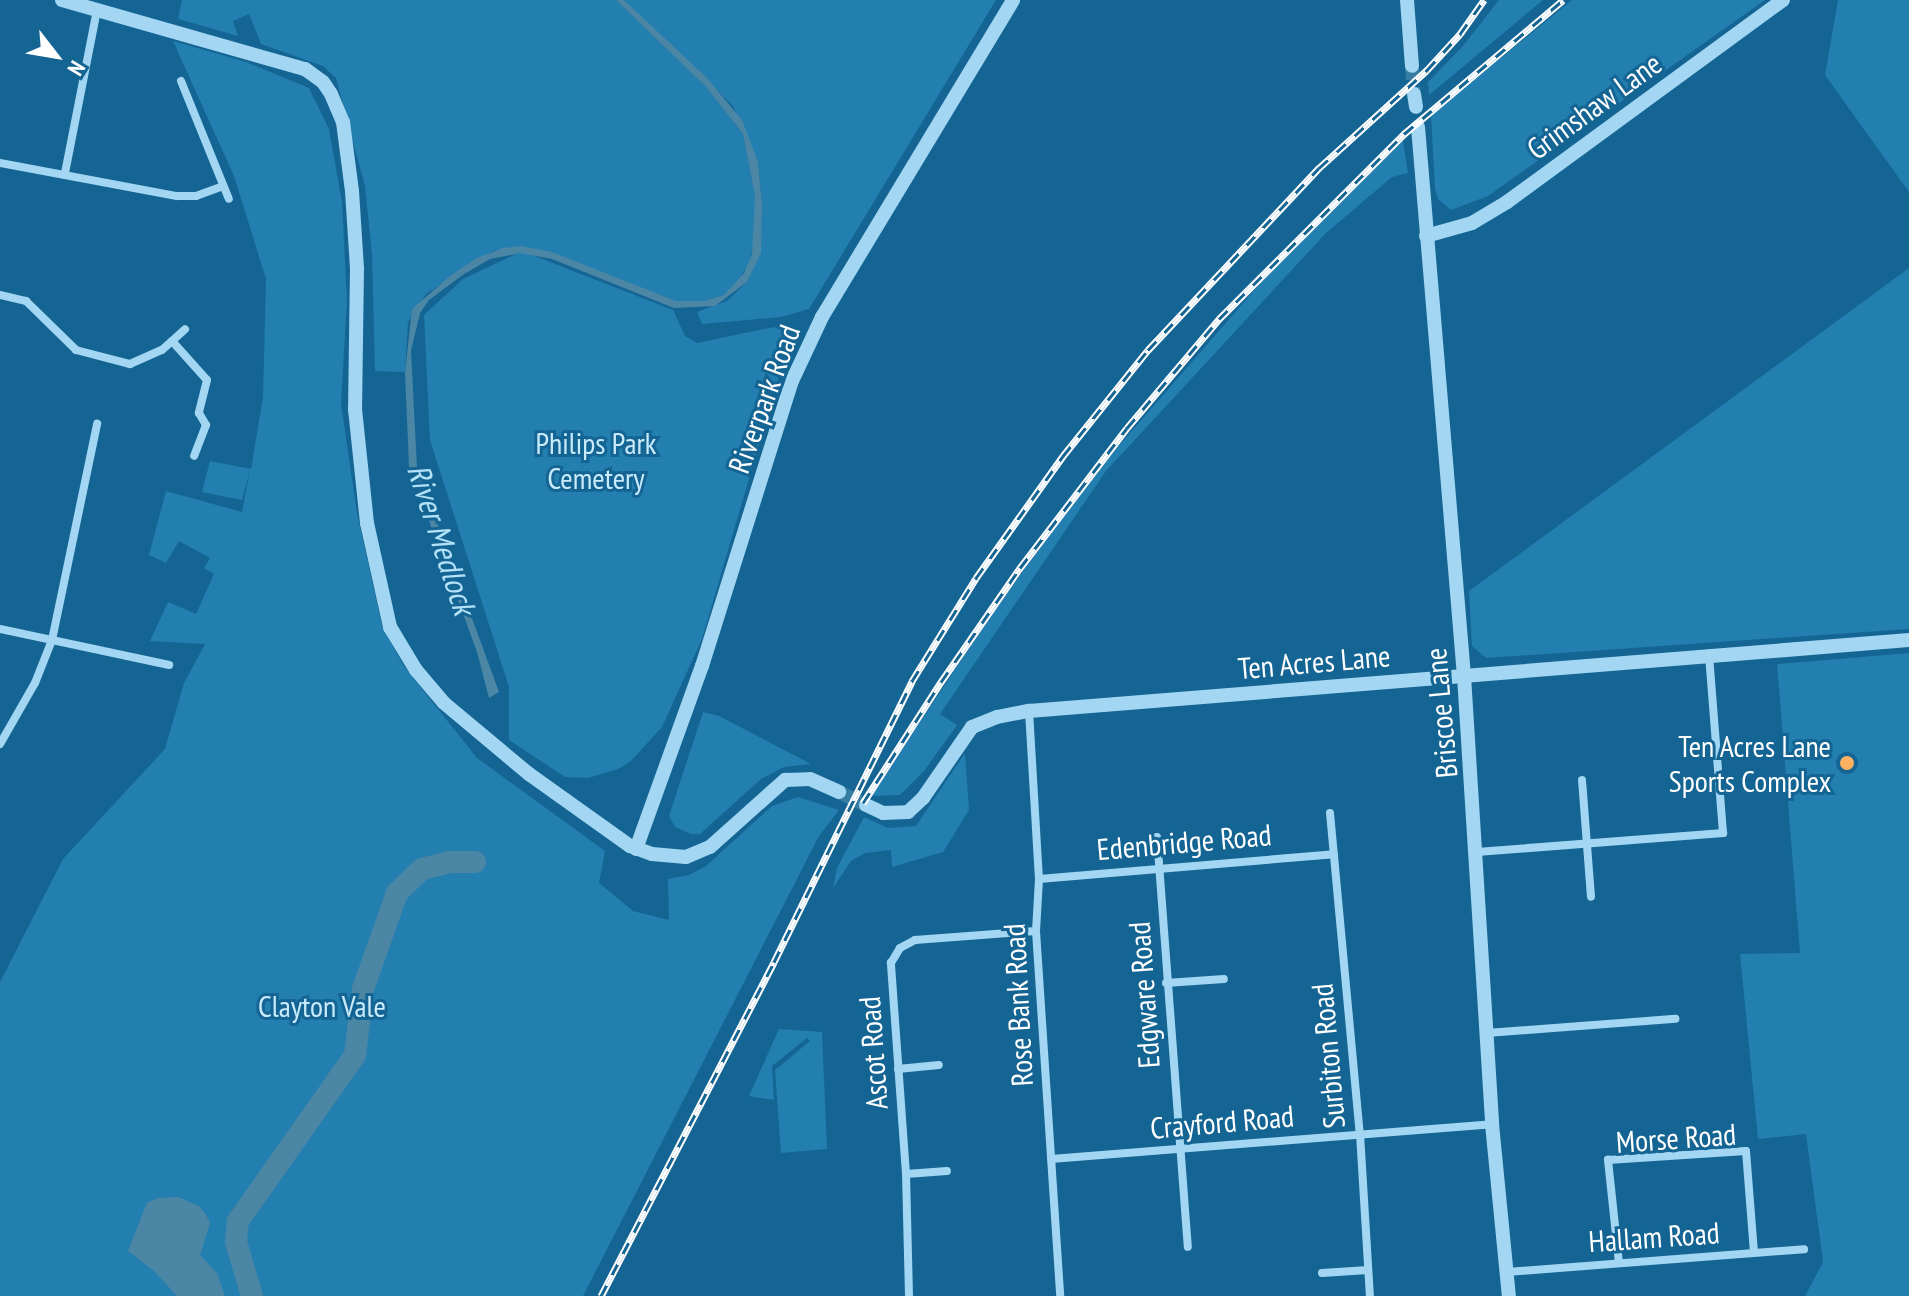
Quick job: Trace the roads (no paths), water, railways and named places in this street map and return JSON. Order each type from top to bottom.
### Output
[{"type":"street","points":[[62,0],[305,69],[328,89],[338,108],[348,150],[357,268],[353,338],[359,466],[383,610],[416,670],[461,719],[529,774],[636,849],[675,858],[697,854],[722,838],[785,780],[810,779],[839,792]]},
{"type":"street","name":"Riverpark Road","points":[[636,849],[702,666],[792,381],[822,317],[1013,0]]},
{"type":"street","points":[[1407,0],[1412,66]]},
{"type":"street","name":"Grimshaw Lane","points":[[1426,236],[1472,223],[1507,202],[1783,0]]},
{"type":"street","points":[[65,173],[97,10]]},
{"type":"street","points":[[181,81],[229,199]]},
{"type":"street","name":"Briscoe Lane","points":[[1418,127],[1464,676],[1492,1124],[1509,1296]]},
{"type":"street","points":[[0,163],[177,196],[196,196],[223,186]]},
{"type":"street","points":[[0,295],[26,301],[70,346],[130,364],[162,350],[185,329]]},
{"type":"street","points":[[172,341],[207,380],[199,413],[206,425],[194,456]]},
{"type":"street","points":[[0,744],[35,683],[52,640],[97,424]]},
{"type":"street","points":[[0,629],[169,665]]},
{"type":"street","name":"Ten Acres Lane","points":[[866,805],[883,813],[908,812],[923,798],[972,727],[997,717],[1029,711],[1709,653],[1909,640]]},
{"type":"street","points":[[1477,852],[1723,833],[1709,653]]},
{"type":"street","name":"Rose Bank Road","points":[[1029,711],[1039,879],[1036,931],[1060,1296]]},
{"type":"street","points":[[1582,780],[1591,897]]},
{"type":"street","name":"Surbiton Road","points":[[1330,813],[1360,1134],[1370,1296]]},
{"type":"street","name":"Edgware Road","points":[[1157,837],[1188,1247]]},
{"type":"street","name":"Edenbridge Road","points":[[1039,879],[1334,854]]},
{"type":"street","name":"Ascot Road","points":[[909,1296],[906,1174],[891,963],[900,948],[915,940],[1036,931]]},
{"type":"street","points":[[1166,983],[1224,979]]},
{"type":"street","points":[[1487,1033],[1675,1019]]},
{"type":"street","points":[[898,1069],[939,1065]]},
{"type":"street","name":"Crayford Road","points":[[1051,1159],[1492,1124]]},
{"type":"street","name":"Morse Road","points":[[1619,1263],[1608,1160],[1746,1151],[1754,1253]]},
{"type":"street","points":[[906,1174],[947,1171]]},
{"type":"street","name":"Hallam Road","points":[[1507,1272],[1804,1249]]},
{"type":"street","points":[[1322,1273],[1368,1270]]},
{"type":"water","points":[[616,0],[624,0],[707,78],[742,120],[758,162],[762,205],[761,253],[747,282],[715,306],[674,308],[552,259],[520,253],[490,259],[464,274],[429,300],[420,313],[411,351],[417,468],[499,692],[489,698],[477,652],[409,466],[405,372],[412,309],[450,276],[477,258],[503,248],[521,246],[552,252],[676,301],[703,301],[724,295],[744,273],[752,254],[755,197],[743,134],[706,87]]},
{"type":"water","points":[[178,1197],[199,1206],[210,1223],[200,1255],[217,1273],[225,1296],[177,1296],[155,1272],[128,1251],[147,1203],[158,1198]]},
{"type":"waterway","name":"River Medlock","points":[[252,1296],[236,1242],[238,1221],[355,1055],[363,989],[397,893],[422,869],[451,862],[475,862]]},
{"type":"tunnel","points":[[1412,66],[1414,94]]},
{"type":"tunnel","points":[[839,792],[866,805]]},
{"type":"railway","points":[[601,1296],[774,962],[912,681],[976,578],[1063,456],[1148,350],[1319,168],[1427,70],[1460,34],[1484,0]]},
{"type":"railway","points":[[863,803],[1020,568],[1127,428],[1219,319],[1404,134],[1563,0]]},
{"type":"place","name":"Ten Acres Lane Sports Complex","points":[[1847,763]]},
{"type":"park label","name":"Philips Park Cemetery","points":[[596,460]]},
{"type":"park label","name":"Clayton Vale","points":[[322,1006]]}]
